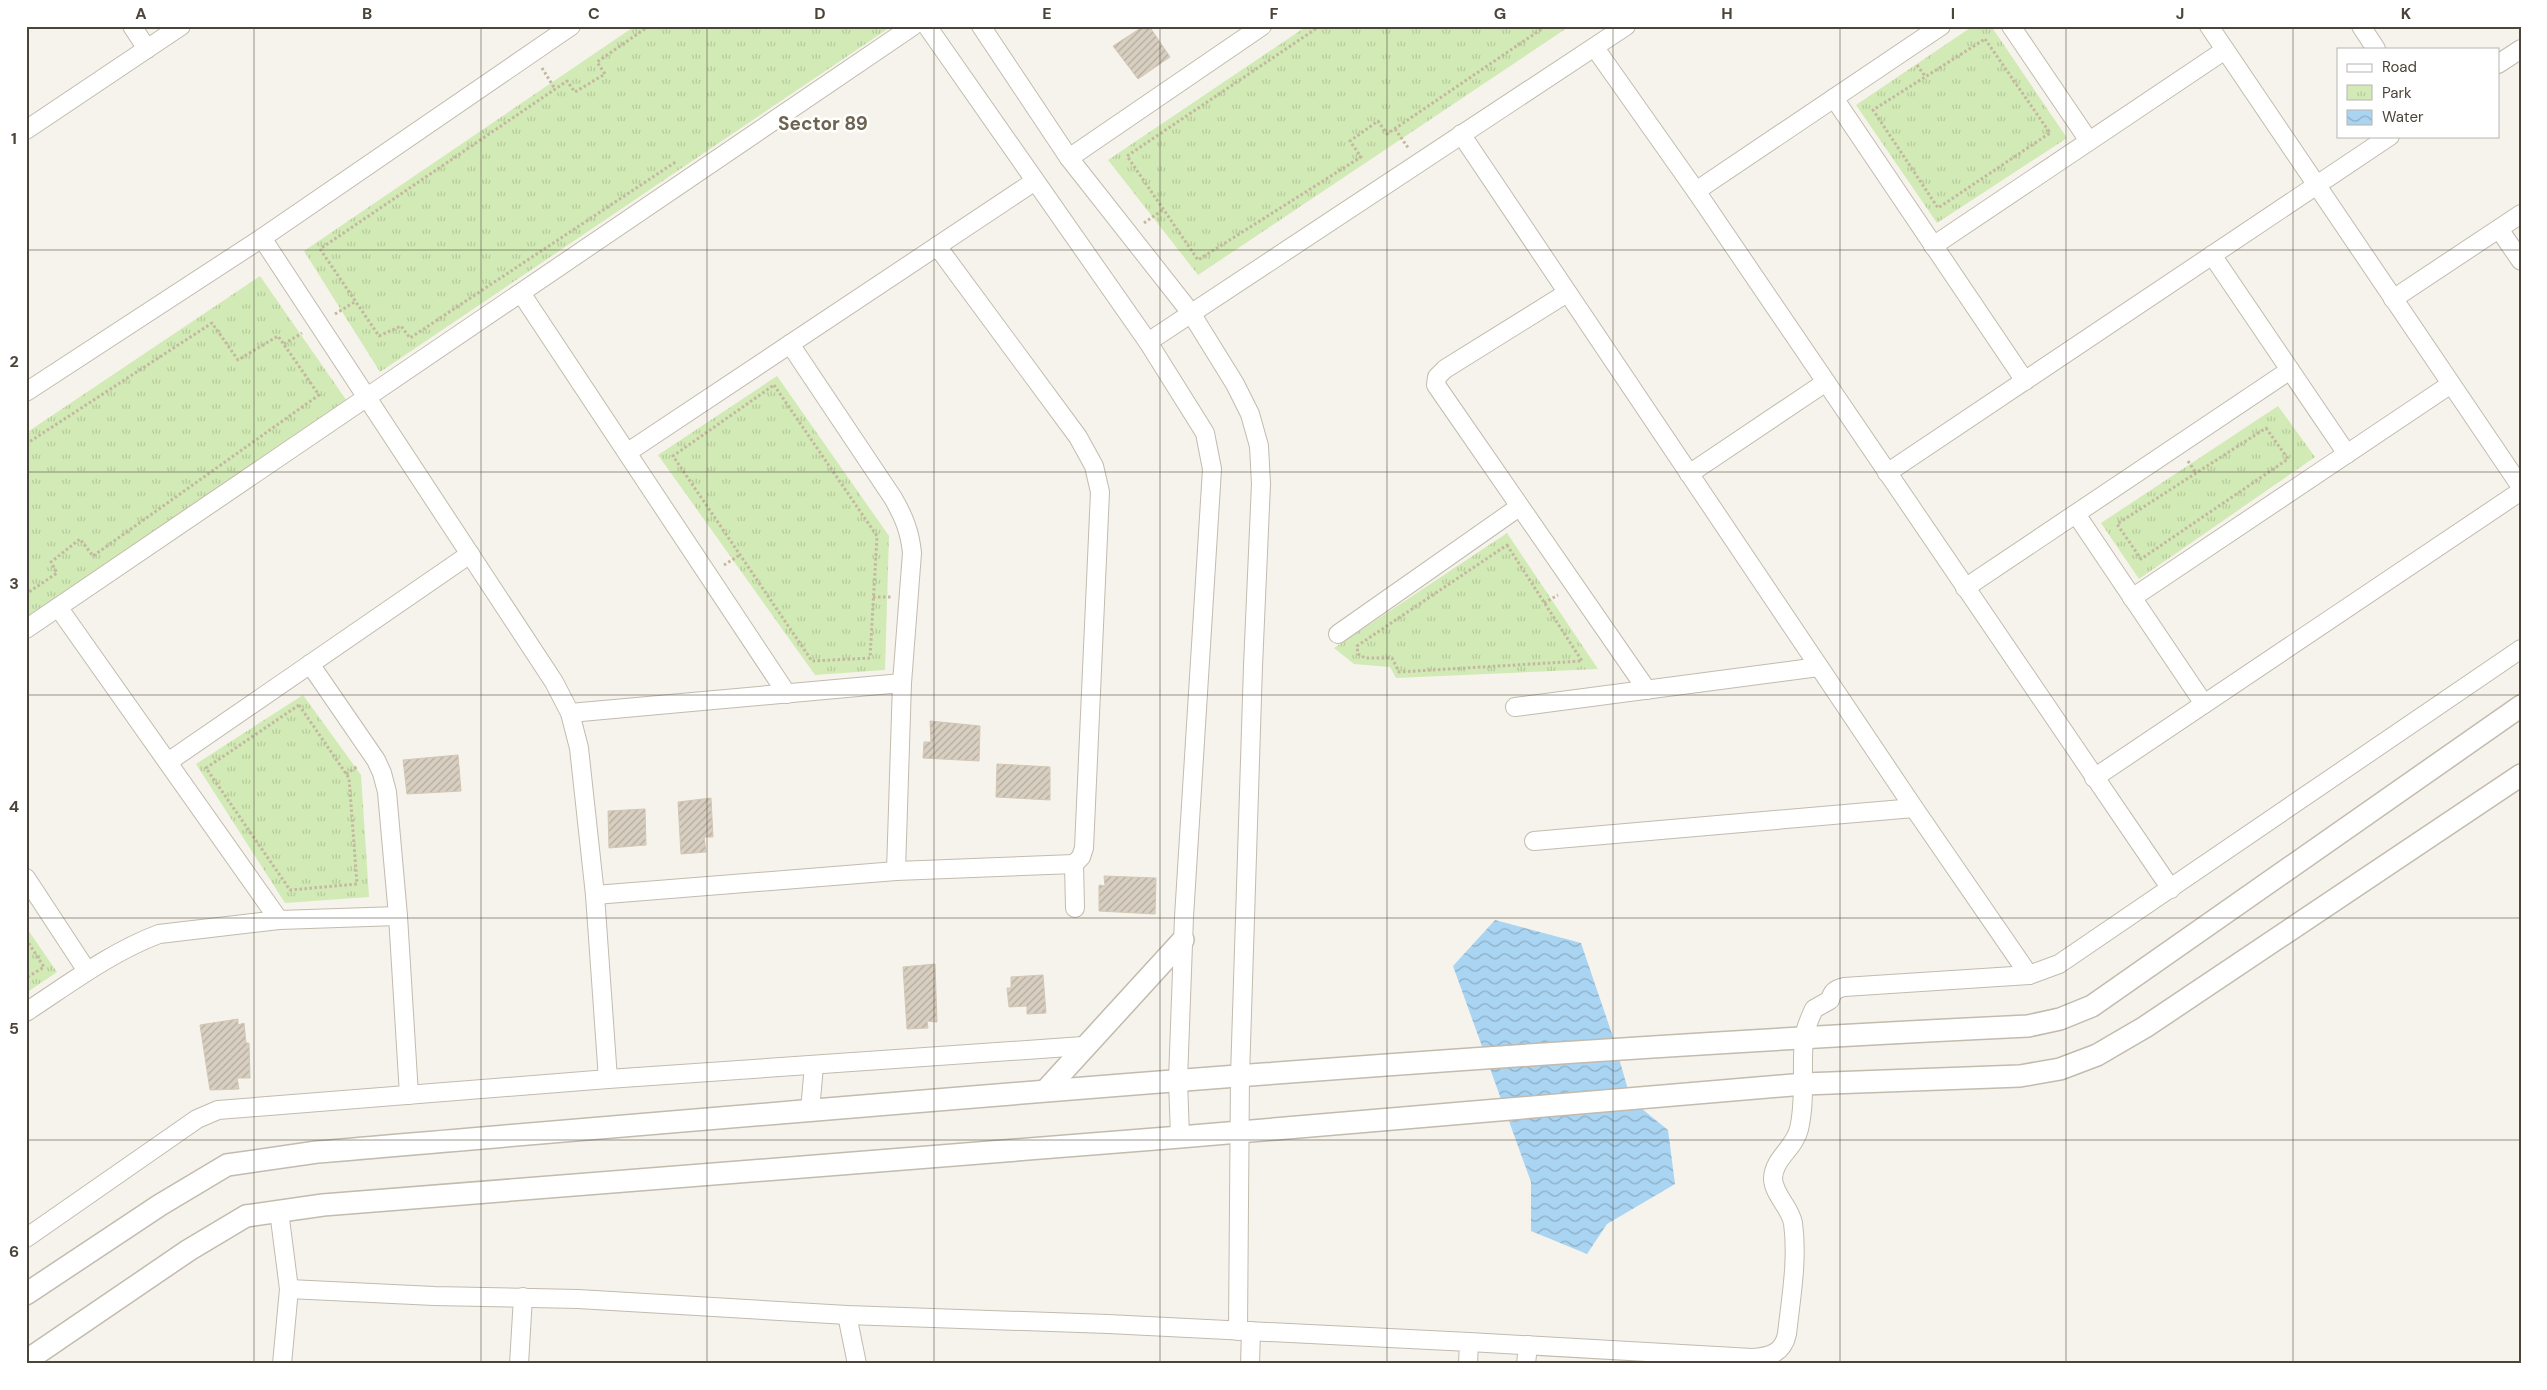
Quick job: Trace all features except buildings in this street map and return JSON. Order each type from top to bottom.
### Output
[{"type":"street","points":[[132,26],[147,49]]},
{"type":"street","points":[[26,130],[181,26]]},
{"type":"street","points":[[26,629],[913,26]]},
{"type":"street","points":[[927,26],[1148,342],[1205,433],[1212,469],[1183,940],[1178,1080],[1180,1137]]},
{"type":"street","points":[[981,26],[1069,158],[1191,314],[1250,414],[1259,446],[1260,474],[1240,1076],[1244,1331],[1250,1364]]},
{"type":"street","points":[[1069,158],[1262,26]]},
{"type":"street","points":[[1148,342],[1626,26]]},
{"type":"street","points":[[1696,191],[1941,26]]},
{"type":"street","points":[[2011,26],[2090,142]]},
{"type":"street","points":[[2208,26],[2521,487]]},
{"type":"street","points":[[2361,26],[2375,48]]},
{"type":"street","points":[[26,392],[262,238],[567,27]]},
{"type":"street","points":[[1595,48],[1696,191],[2171,889]]},
{"type":"street","points":[[2500,63],[2521,49]]},
{"type":"street","points":[[1933,246],[2225,50]]},
{"type":"street","points":[[1834,98],[2025,381]]},
{"type":"street","points":[[1461,134],[1914,808],[2029,975]]},
{"type":"street","points":[[1887,473],[2387,138]]},
{"type":"street","points":[[628,452],[1035,181]]},
{"type":"street","points":[[2393,299],[2521,214]]},
{"type":"street","points":[[2499,229],[2521,262]]},
{"type":"street","points":[[262,238],[554,682],[570,713],[579,748],[595,895],[608,1079]]},
{"type":"street","points":[[595,895],[896,871],[1074,864],[1081,857],[1084,848],[1100,522],[1098,483],[1094,466],[1078,437],[937,246]]},
{"type":"street","points":[[2212,256],[2347,454]]},
{"type":"street","points":[[521,293],[787,694]]},
{"type":"street","points":[[1567,293],[1445,369],[1437,377],[1436,385],[1647,690]]},
{"type":"street","points":[[790,344],[893,498],[905,518],[910,535],[912,553],[902,684],[896,871]]},
{"type":"street","points":[[1965,588],[2290,370]]},
{"type":"street","points":[[1689,474],[1826,382]]},
{"type":"street","points":[[2132,598],[2451,384]]},
{"type":"street","points":[[2094,778],[2521,491]]},
{"type":"street","points":[[1338,634],[1519,507]]},
{"type":"street","points":[[2076,514],[2204,704]]},
{"type":"street","points":[[168,762],[470,554]]},
{"type":"street","points":[[58,607],[279,920]]},
{"type":"street","points":[[289,1289],[434,1296],[523,1297],[846,1315],[1068,1322],[1768,1358],[1778,1352],[1788,1334],[1794,1267],[1792,1221],[1773,1182],[1774,1170],[1779,1160],[1793,1146],[1799,1130],[1804,1084],[1804,1037],[1814,1009],[1830,1000],[1832,992],[1837,988],[2029,975],[2059,964],[2521,649]]},
{"type":"street","points":[[310,664],[374,756],[382,773],[387,792],[398,916],[409,1095]]},
{"type":"street","points":[[1515,707],[1819,666]]},
{"type":"street","points":[[570,713],[902,684]]},
{"type":"street","points":[[26,1294],[160,1205],[227,1165],[317,1152],[1046,1090],[1804,1037],[2028,1026],[2060,1019],[2092,1006],[2521,706]]},
{"type":"street","points":[[26,1361],[189,1250],[246,1216],[279,1211],[323,1205],[1180,1137],[1804,1084],[2020,1076],[2060,1069],[2097,1055],[2145,1027],[2521,775]]},
{"type":"street","points":[[1534,841],[1914,808]]},
{"type":"street","points":[[1074,864],[1075,908]]},
{"type":"street","points":[[26,878],[88,971]]},
{"type":"street","points":[[26,1012],[88,971],[142,940],[159,934],[279,920],[398,916]]},
{"type":"street","points":[[1046,1090],[1084,1046],[1183,940]]},
{"type":"street","points":[[26,1238],[197,1119],[218,1110],[608,1079],[1084,1046]]},
{"type":"street","points":[[810,1110],[814,1066]]},
{"type":"street","points":[[279,1211],[289,1289],[282,1364]]},
{"type":"street","points":[[519,1364],[523,1297]]},
{"type":"street","points":[[846,1315],[857,1364]]},
{"type":"street","points":[[1468,1364],[1469,1342]]},
{"type":"street","points":[[1526,1364],[1528,1345]]},
{"type":"path","points":[[649,26],[597,62],[605,74],[576,92],[567,81],[320,249],[379,336],[401,326],[410,338],[681,158]]},
{"type":"path","points":[[1320,26],[1128,156],[1198,260],[1361,157],[1350,141],[1378,120],[1387,134],[1546,26]]},
{"type":"path","points":[[1985,39],[2050,133],[1938,208],[1873,110],[1985,39]]},
{"type":"path","points":[[532,53],[555,89]]},
{"type":"path","points":[[26,444],[212,323],[238,360],[278,336],[319,395],[93,556],[80,539],[51,562],[57,573],[26,594]]},
{"type":"path","points":[[774,385],[877,536],[870,658],[812,661],[674,456],[774,385]]},
{"type":"path","points":[[2266,428],[2288,459],[2140,559],[2117,524],[2266,428]]},
{"type":"path","points":[[1507,545],[1582,661],[1399,672],[1392,658],[1365,658],[1358,654],[1357,646],[1507,545]]},
{"type":"path","points":[[299,705],[349,778],[357,884],[290,890],[206,768],[299,705]]},
{"type":"path","points":[[26,939],[44,966],[26,978]]},
{"type":"green space","points":[[635,26],[892,26],[380,372],[304,251]]},
{"type":"green space","points":[[1307,26],[1570,26],[1198,275],[1108,160]]},
{"type":"green space","points":[[1973,26],[1991,26],[2067,138],[1937,223],[1856,105]]},
{"type":"green space","points":[[260,276],[349,404],[26,617],[26,433]]},
{"type":"green space","points":[[777,376],[889,536],[885,670],[815,675],[658,455]]},
{"type":"green space","points":[[2278,406],[2315,457],[2139,579],[2101,523]]},
{"type":"green space","points":[[1507,533],[1598,669],[1396,678],[1390,667],[1354,664],[1334,648]]},
{"type":"green space","points":[[303,695],[361,775],[369,897],[285,903],[196,764]]},
{"type":"green space","points":[[26,927],[57,972],[26,993]]},
{"type":"water","points":[[1495,920],[1581,943],[1612,1034],[1631,1100],[1668,1130],[1675,1184],[1607,1224],[1587,1254],[1531,1231],[1531,1182],[1453,966]]},
{"type":"district","name":"Sector 89","points":[[823,123]]}]
